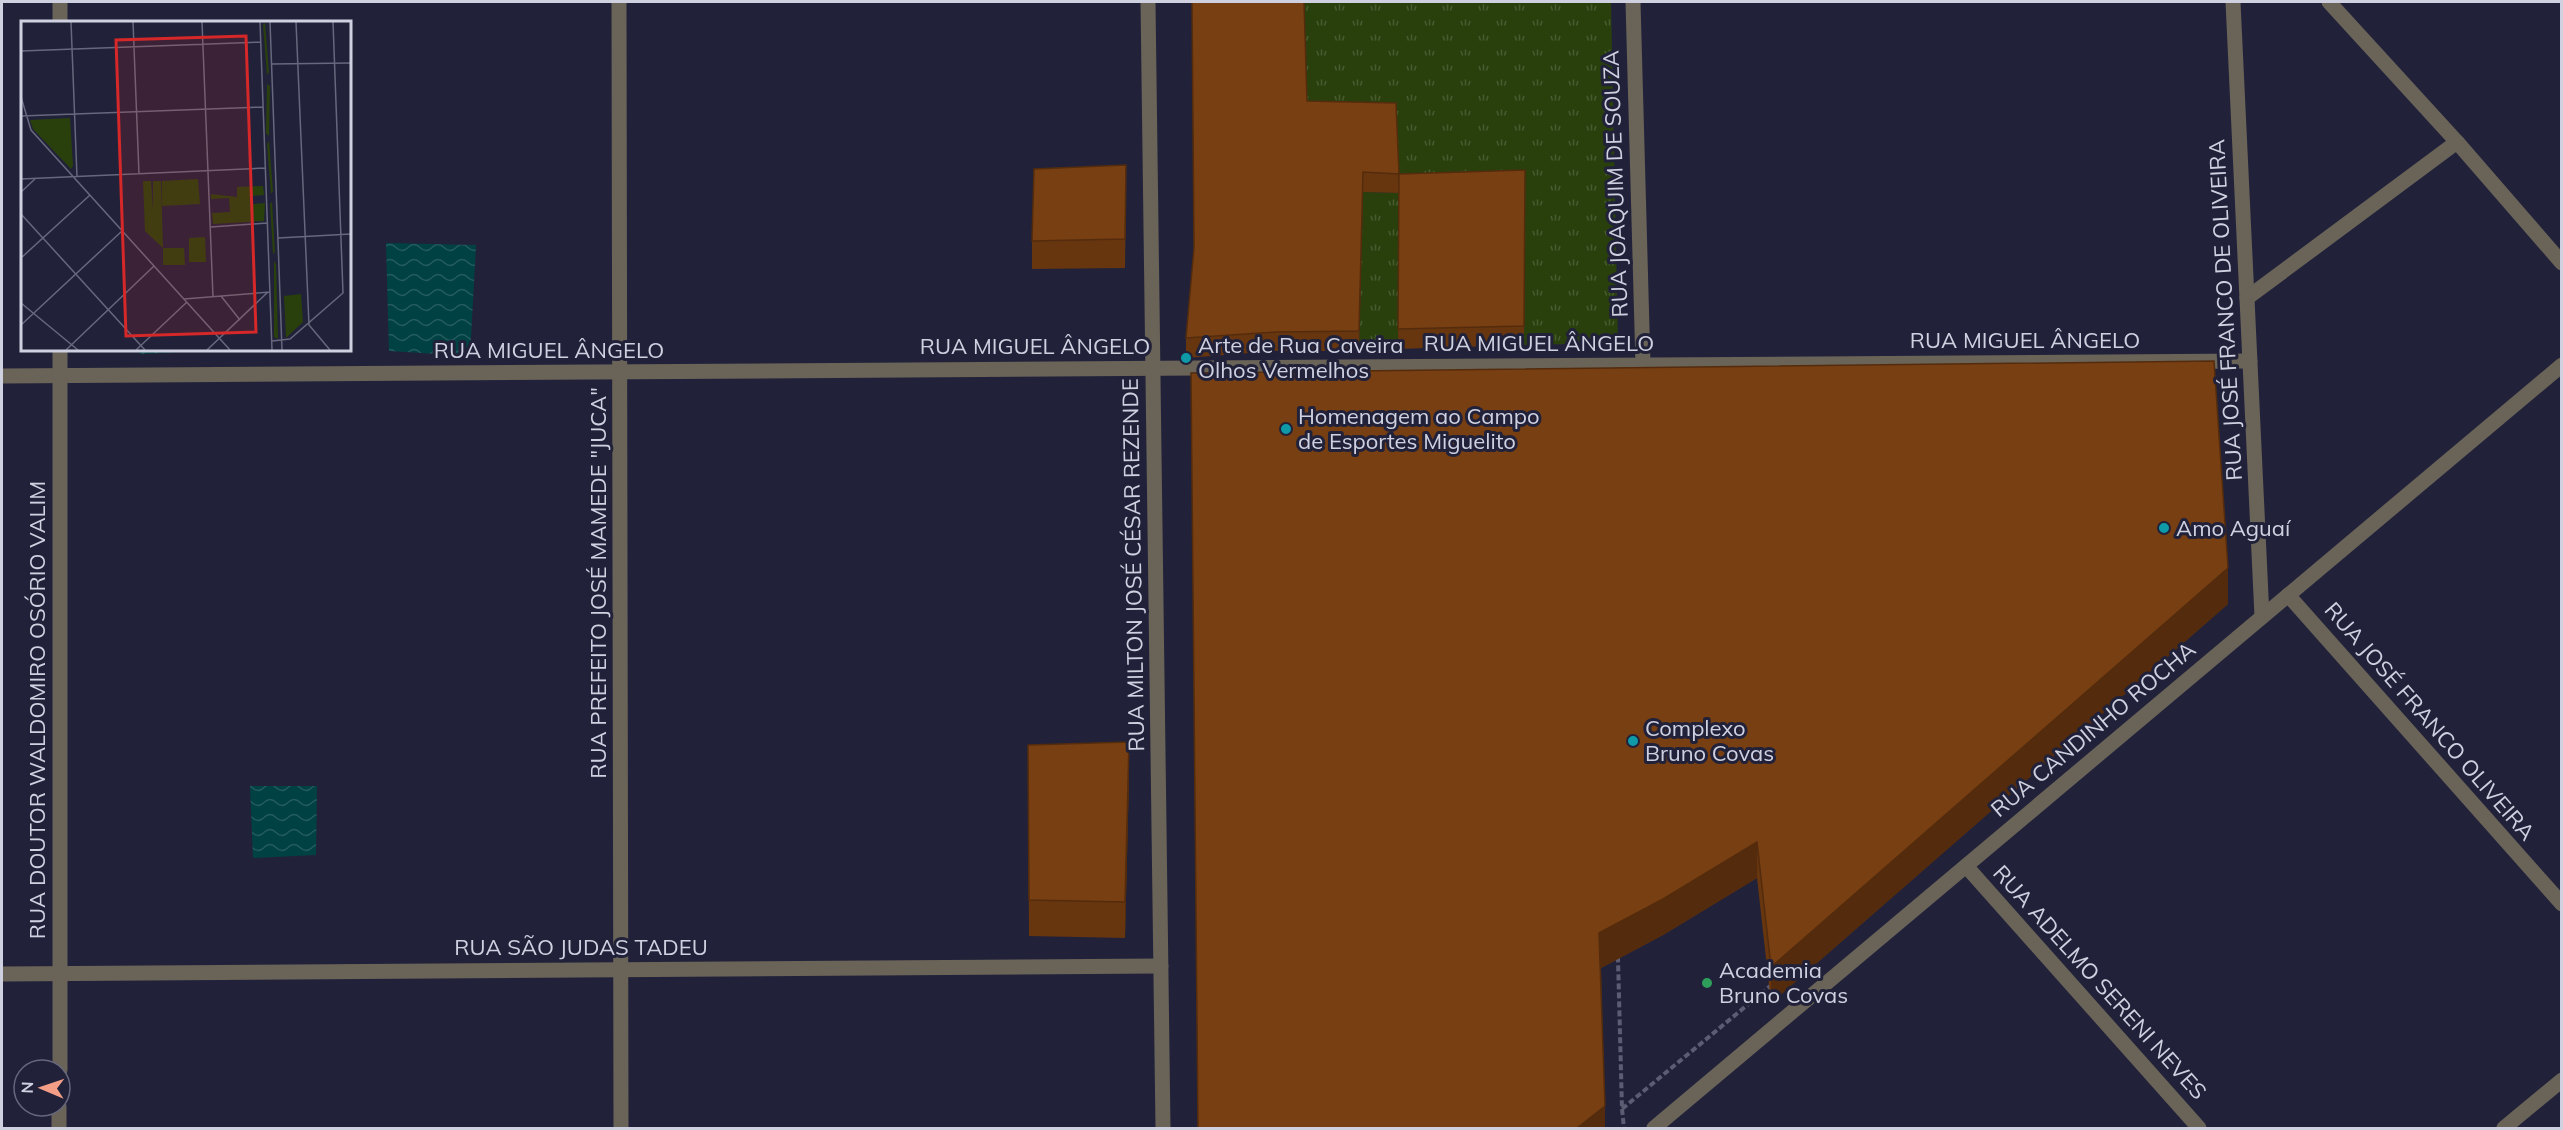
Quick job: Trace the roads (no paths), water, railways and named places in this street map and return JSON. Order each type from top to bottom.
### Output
[{"type":"street","points":[[60,2],[60,21]]},
{"type":"street","name":"RUA PREFEITO JOSÉ MAMEDE \"JUCA\"","points":[[619,2],[621,1128]]},
{"type":"street","name":"RUA MILTON JOSÉ CÉSAR REZENDE","points":[[1148,2],[1164,1128]]},
{"type":"street","name":"RUA JOAQUIM DE SOUZA","points":[[1632,2],[1643,365]]},
{"type":"street","name":"RUA JOSÉ FRANCO DE OLIVEIRA","points":[[2233,2],[2262,617]]},
{"type":"street","points":[[2329,2],[2457,142],[2562,263]]},
{"type":"street","points":[[2247,298],[2457,142]]},
{"type":"street","name":"RUA DOUTOR WALDOMIRO OSÓRIO VALIM","points":[[60,351],[60,1058]]},
{"type":"street","name":"RUA MIGUEL ÂNGELO","points":[[2,376],[2250,361]]},
{"type":"street","name":"RUA CANDINHO ROCHA","points":[[1654,1128],[2562,365]]},
{"type":"street","name":"RUA JOSÉ FRANCO OLIVEIRA","points":[[2288,595],[2562,904]]},
{"type":"street","name":"RUA ADELMO SERENI NEVES","points":[[1966,866],[2199,1128]]},
{"type":"street","name":"RUA SÃO JUDAS TADEU","points":[[2,974],[1161,966]]},
{"type":"street","points":[[2504,1128],[2562,1080]]},
{"type":"water","points":[[386,243],[476,245],[470,356],[389,351]]},
{"type":"water","points":[[139,351],[200,351],[140,354]]},
{"type":"water","points":[[250,786],[317,786],[316,855],[253,858]]},
{"type":"place","name":"Arte de Rua Caveira Olhos Vermelhos","points":[[1186,358]]},
{"type":"place","name":"Homenagem ao Campo de Esportes Miguelito","points":[[1286,429]]},
{"type":"place","name":"Amo Aguaí","points":[[2164,528]]},
{"type":"place","name":"Complexo Bruno Covas","points":[[1633,741]]},
{"type":"place","name":"Academia Bruno Covas","points":[[1707,983]]}]
